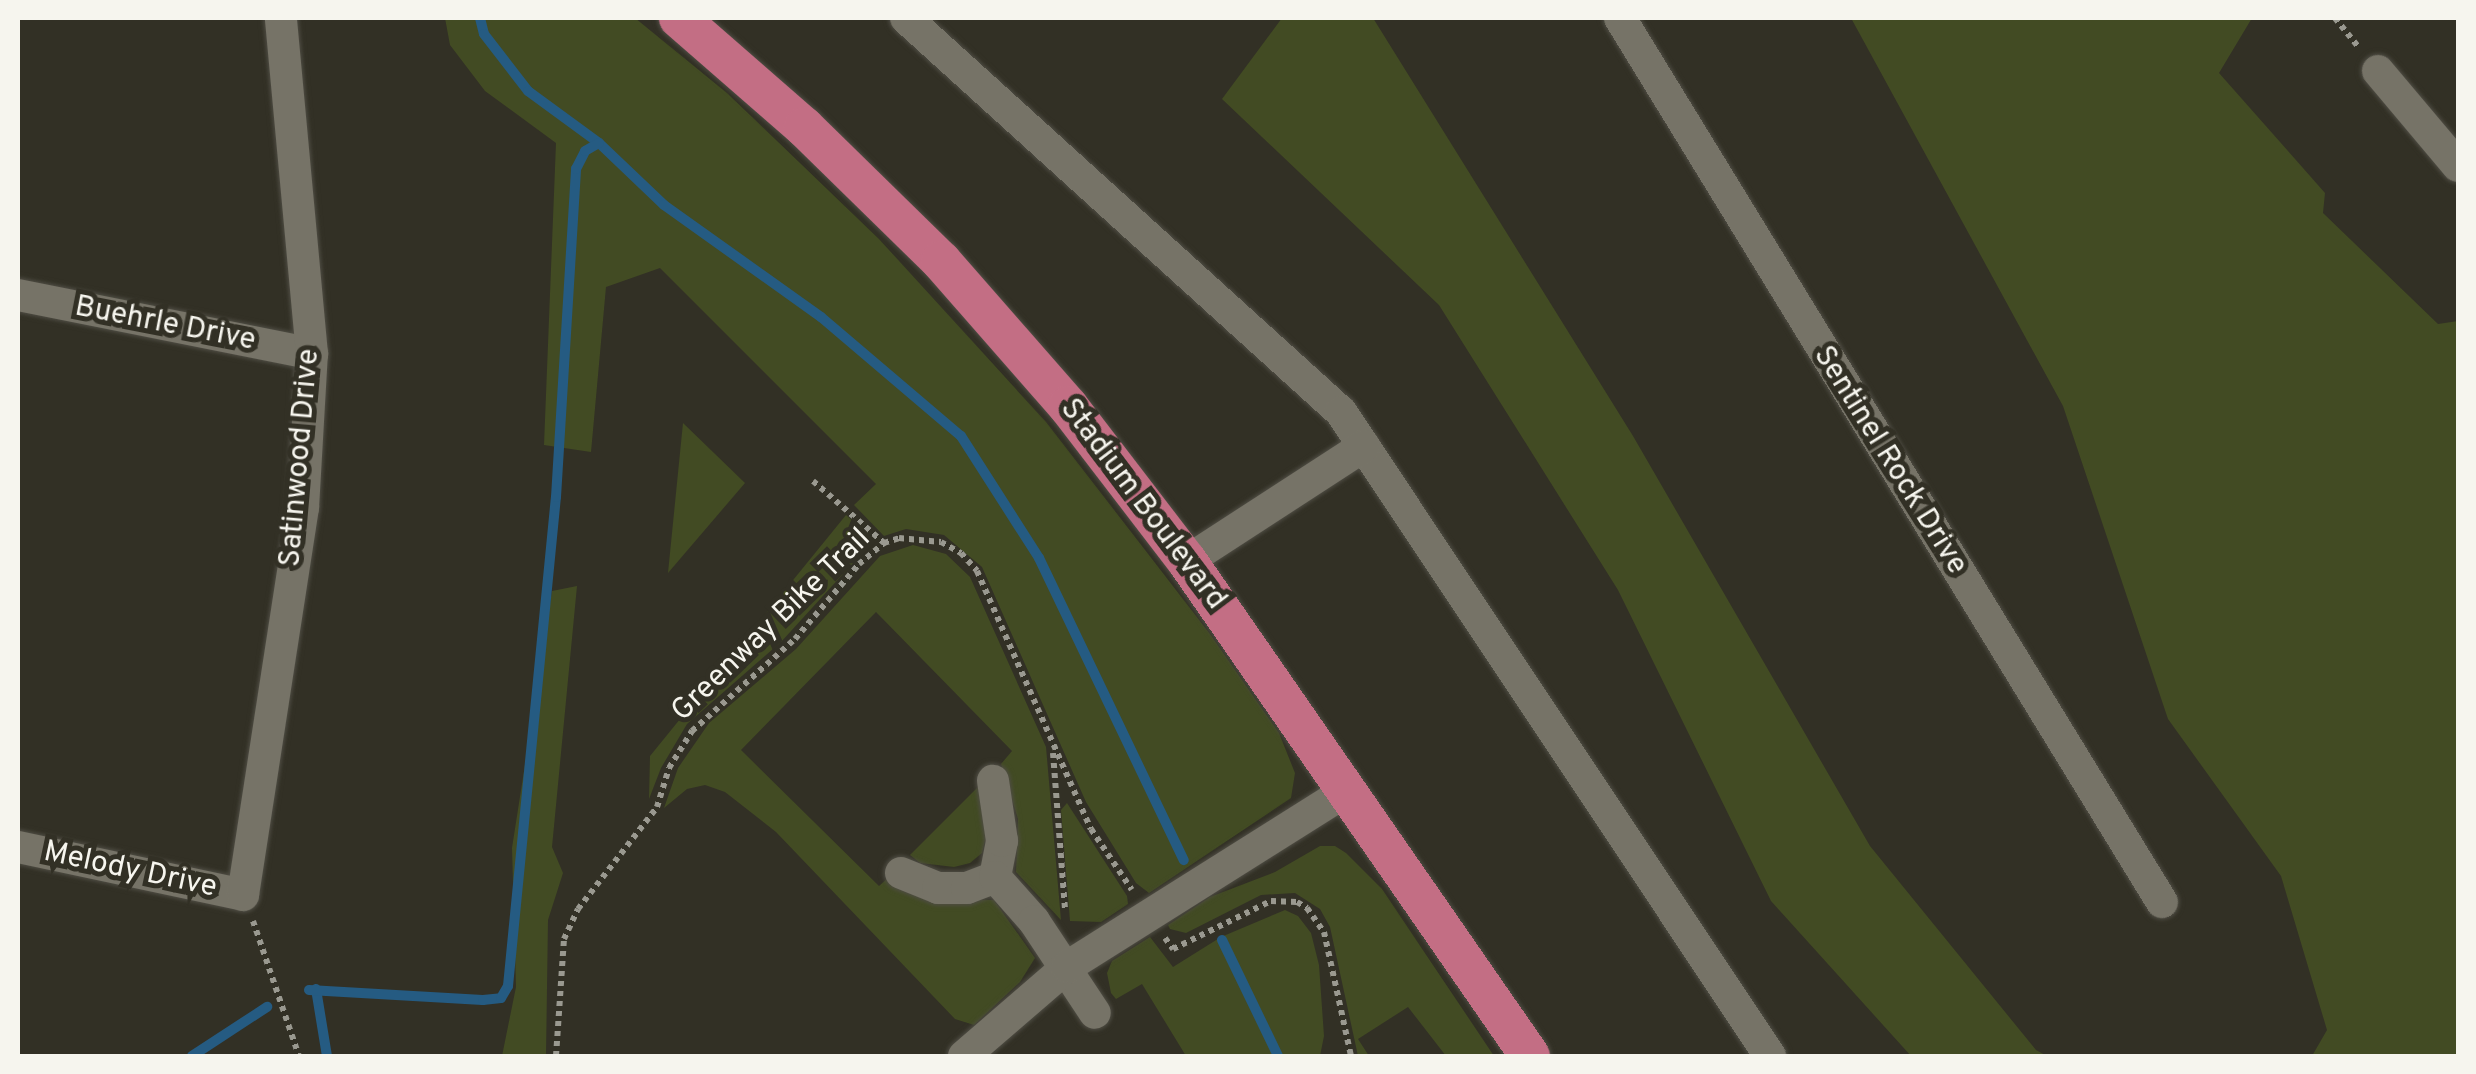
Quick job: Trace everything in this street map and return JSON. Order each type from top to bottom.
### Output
[{"type":"main road","name":"Stadium Boulevard","points":[[679,18],[804,126],[941,261],[1068,406],[1187,561],[1530,1056]]},
{"type":"street","name":"Satinwood Drive","points":[[243,895],[303,508],[312,354],[281,18]]},
{"type":"street","points":[[906,18],[1341,412],[1770,1056]]},
{"type":"street","name":"Sentinel Rock Drive","points":[[1620,18],[2162,902]]},
{"type":"street","points":[[2378,71],[2458,166]]},
{"type":"street","name":"Buehrle Drive","points":[[18,295],[312,354]]},
{"type":"street","points":[[1187,561],[1364,446]]},
{"type":"street","points":[[993,781],[1002,841],[994,876]]},
{"type":"street","points":[[964,1056],[1067,967],[1176,894],[1348,790]]},
{"type":"street","name":"Melody Drive","points":[[18,847],[243,895]]},
{"type":"street","points":[[900,874],[938,888],[967,888],[994,876]]},
{"type":"street","points":[[994,876],[1067,967],[1095,1013]]},
{"type":"path","points":[[2335,18],[2378,71]]},
{"type":"path","points":[[813,480],[884,543]]},
{"type":"path","name":"Greenway Bike Trail","points":[[556,1056],[564,939],[588,895],[657,806],[669,768],[692,731],[796,639],[859,564],[884,543],[916,537],[941,542],[961,553],[977,571],[1091,829],[1142,904]]},
{"type":"path","points":[[1053,746],[1067,967]]},
{"type":"path","points":[[243,895],[299,1056]]},
{"type":"path","points":[[1163,935],[1172,949],[1271,901],[1297,902],[1307,908],[1324,932],[1351,1056]]},
{"type":"green space","points":[[445,18],[635,18],[727,93],[879,239],[1046,422],[1210,634],[1279,733],[1295,773],[1291,798],[1149,893],[1136,883],[1086,802],[982,567],[944,535],[906,529],[884,536],[854,505],[876,484],[660,268],[606,287],[591,452],[544,445],[556,143],[485,91],[450,45]]},
{"type":"green space","points":[[1282,18],[1373,18],[1633,436],[1870,846],[2036,1050],[2047,1056],[1911,1056],[1771,901],[1618,590],[1439,305],[1222,99]]},
{"type":"green space","points":[[1851,18],[2252,18],[2219,73],[2325,193],[2323,213],[2438,324],[2458,321],[2458,1056],[2312,1056],[2327,1030],[2281,876],[2168,719],[2063,406]]},
{"type":"green space","points":[[683,423],[745,483],[668,573]]},
{"type":"green space","points":[[846,515],[874,540],[781,642],[687,724],[661,768],[649,799],[650,756]]},
{"type":"green space","points":[[913,545],[946,554],[970,577],[1046,747],[1061,920],[1016,872],[1018,819],[1001,764],[1012,751],[876,612],[741,750],[879,886],[889,877],[960,899],[994,900],[1035,958],[1020,982],[974,1025],[955,1019],[776,832],[725,792],[705,785],[687,789],[664,808],[678,768],[709,723],[796,649],[880,556]]},
{"type":"green space","points":[[577,586],[552,847],[563,873],[548,920],[546,1056],[502,1056],[516,987],[512,848],[552,591]]},
{"type":"green space","points":[[978,787],[986,837],[982,853],[970,863],[954,867],[920,863],[910,855]]},
{"type":"green space","points":[[1067,803],[1127,896],[1128,904],[1101,922],[1070,921],[1061,810]]},
{"type":"green space","points":[[1320,846],[1335,846],[1346,853],[1382,889],[1494,1056],[1446,1056],[1408,1007],[1358,1039],[1369,1056],[1358,1056],[1330,927],[1320,909],[1295,893],[1261,895],[1186,933],[1170,929],[1168,925],[1210,897],[1275,872]]},
{"type":"green space","points":[[1285,910],[1298,916],[1311,933],[1319,965],[1324,1036],[1320,1056],[1186,1056],[1142,984],[1116,999],[1111,993],[1107,973],[1112,961],[1150,937],[1173,967],[1221,937]]},
{"type":"waterway","points":[[480,18],[484,34],[528,91],[599,143],[664,205],[821,317],[961,436],[1039,558],[1184,860]]},
{"type":"waterway","points":[[309,990],[483,1000],[501,998],[508,986],[556,497],[576,169],[585,151],[599,143]]},
{"type":"waterway","points":[[1222,940],[1278,1056]]},
{"type":"waterway","points":[[316,989],[327,1056]]},
{"type":"waterway","points":[[192,1056],[267,1007]]}]
